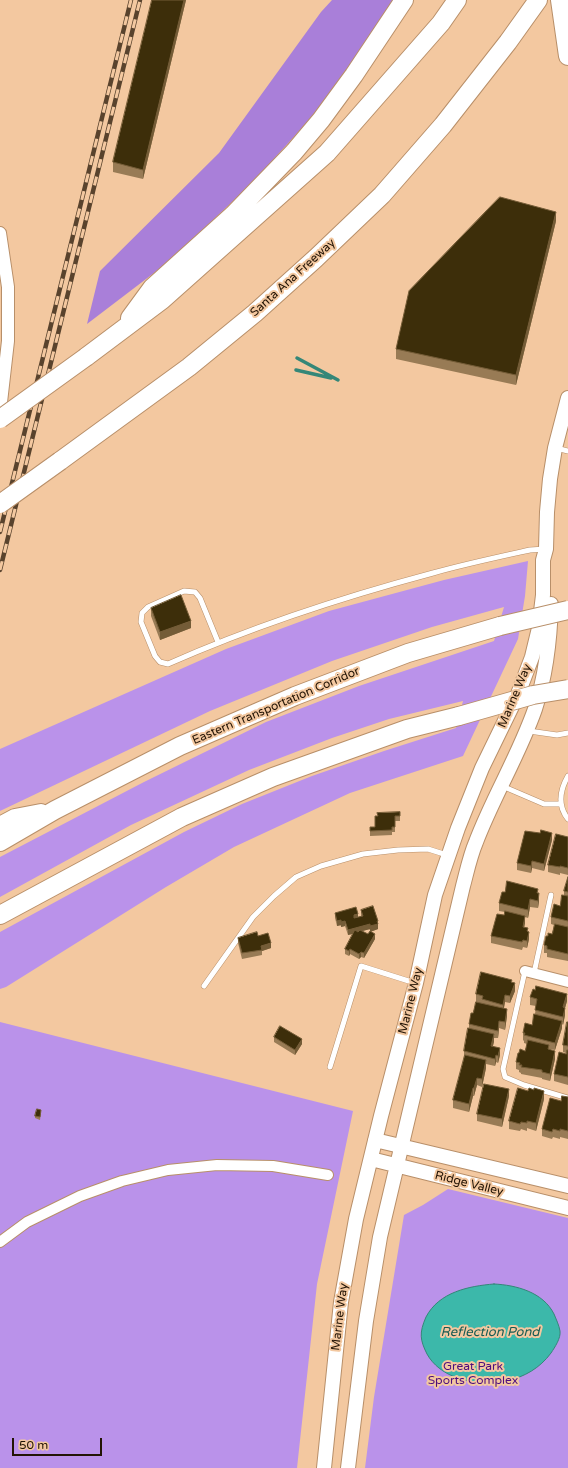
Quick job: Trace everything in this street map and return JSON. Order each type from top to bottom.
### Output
[{"type":"highway","points":[[120,332],[152,288],[233,215],[294,152],[321,120],[354,75],[404,0]]},
{"type":"highway","points":[[0,419],[162,300],[327,153],[441,23],[457,0]]},
{"type":"highway","name":"Santa Ana Freeway","points":[[0,504],[189,367],[255,313],[316,258],[382,195],[443,125],[508,42],[538,0]]},
{"type":"highway","points":[[560,0],[568,56]]},
{"type":"highway","name":"Eastern Transportation Corridor","points":[[11,826],[55,810],[180,746],[295,696],[408,653],[537,616],[568,610]]},
{"type":"highway","points":[[0,915],[182,817],[273,777],[407,729],[533,695],[568,689]]},
{"type":"highway","points":[[0,842],[11,826]]},
{"type":"main road","name":"Marine Way","points":[[324,1468],[341,1302],[356,1219],[416,983],[435,895],[448,856],[482,768],[518,694],[532,657],[539,628],[543,595],[543,560],[546,549],[549,486],[562,449],[568,398]]},
{"type":"main road","name":"Marine Way","points":[[348,1468],[366,1321],[380,1237],[463,886],[475,843],[535,709],[546,667],[550,628],[551,560],[546,549]]},
{"type":"main road","name":"Ridge Valley","points":[[375,1140],[568,1186]]},
{"type":"main road","name":"Ridge Valley","points":[[371,1159],[568,1208]]},
{"type":"street","points":[[0,233],[8,287],[8,341],[0,411]]},
{"type":"street","points":[[530,972],[568,982]]},
{"type":"street","points":[[0,1242],[27,1222],[80,1196],[122,1181],[168,1170],[217,1165],[273,1166],[328,1175]]},
{"type":"lane","points":[[218,642],[200,598],[195,592],[184,591],[148,607],[142,613],[141,622],[155,656],[160,662],[168,664],[218,642],[327,604],[433,573],[530,550],[546,549]]},
{"type":"lane","points":[[526,730],[557,735],[568,733]]},
{"type":"lane","points":[[568,776],[560,794],[561,804],[568,819]]},
{"type":"lane","points":[[501,786],[544,804],[561,804]]},
{"type":"lane","points":[[204,986],[253,917],[296,877],[321,866],[363,854],[398,850],[428,849],[448,856]]},
{"type":"lane","points":[[551,895],[503,1069],[505,1076],[518,1082],[568,1098]]},
{"type":"lane","points":[[330,1068],[361,966],[416,983]]},
{"type":"green space","points":[[528,561],[525,596],[518,639],[463,756],[350,793],[234,847],[166,887],[6,987],[0,989],[0,932],[184,832],[242,804],[312,776],[456,728],[463,701],[389,719],[332,738],[249,770],[131,825],[0,897],[0,857],[144,782],[266,722],[359,686],[494,641],[504,607],[432,627],[332,661],[210,711],[0,811],[0,749],[226,649],[329,611],[444,580]]},
{"type":"green space","points":[[0,1022],[353,1111],[317,1284],[297,1468],[0,1468]]},
{"type":"green space","name":"Great Park Sports Complex","points":[[448,1189],[568,1218],[568,1468],[365,1468],[374,1397],[404,1215]]},
{"type":"shaded area","points":[[332,0],[395,0],[329,98],[253,182],[171,260],[87,324],[100,271],[219,153],[321,12]]},
{"type":"water","name":"Reflection Pond","points":[[494,1284],[511,1286],[528,1291],[543,1300],[549,1306],[554,1314],[560,1331],[560,1337],[551,1353],[542,1363],[531,1371],[520,1377],[507,1381],[481,1383],[468,1381],[443,1371],[429,1358],[422,1340],[421,1332],[426,1317],[432,1308],[447,1296],[475,1286]]},
{"type":"building","points":[[152,0],[184,0],[143,170],[113,162]]},
{"type":"building","points":[[500,197],[556,212],[516,375],[396,349],[409,291]]},
{"type":"building","points":[[181,595],[191,621],[160,632],[151,608]]},
{"type":"building","points":[[400,812],[400,816],[395,816],[395,827],[392,827],[392,830],[370,831],[370,827],[375,827],[375,816],[378,816],[377,813]]},
{"type":"building","points":[[541,830],[552,833],[544,864],[532,861],[531,866],[517,863],[525,831],[540,833]]},
{"type":"building","points":[[556,834],[568,837],[568,868],[548,865]]},
{"type":"building","points":[[568,877],[568,892],[564,891]]},
{"type":"building","points":[[507,881],[538,889],[538,901],[530,899],[528,910],[499,903],[502,892],[505,892]]},
{"type":"building","points":[[562,895],[568,896],[568,921],[551,917],[554,904],[560,906]]},
{"type":"building","points":[[373,906],[378,924],[370,926],[370,924],[348,930],[345,921],[337,921],[335,913],[356,907],[358,914],[354,915],[354,918],[363,916],[361,910]]},
{"type":"building","points":[[505,911],[525,916],[523,927],[528,928],[527,931],[529,932],[527,941],[523,940],[522,942],[491,936],[497,914],[504,915]]},
{"type":"building","points":[[555,924],[568,927],[568,954],[547,949],[547,946],[544,945],[546,936],[548,936],[548,933],[552,934]]},
{"type":"building","points":[[355,930],[358,932],[360,930],[368,934],[370,931],[375,934],[364,953],[361,952],[359,954],[350,949],[349,951],[345,949]]},
{"type":"building","points":[[257,932],[258,936],[268,933],[271,943],[261,946],[262,950],[242,953],[238,938]]},
{"type":"building","points":[[481,972],[512,980],[511,982],[515,983],[510,996],[505,995],[503,1005],[482,999],[483,996],[476,994]]},
{"type":"building","points":[[536,986],[567,994],[563,1007],[565,1008],[563,1017],[535,1010],[537,999],[530,997]]},
{"type":"building","points":[[476,1002],[507,1009],[505,1022],[499,1021],[498,1031],[469,1024],[471,1013],[473,1013]]},
{"type":"building","points":[[534,1014],[562,1021],[555,1043],[524,1035],[525,1023],[532,1025]]},
{"type":"building","points":[[568,1022],[568,1046],[563,1045]]},
{"type":"building","points":[[280,1026],[302,1039],[295,1050],[274,1037]]},
{"type":"building","points":[[468,1028],[494,1034],[491,1046],[500,1048],[498,1056],[496,1055],[495,1059],[464,1051]]},
{"type":"building","points":[[528,1040],[549,1045],[548,1049],[555,1051],[550,1074],[542,1072],[542,1070],[521,1067],[522,1065],[519,1065],[520,1063],[516,1062],[520,1049],[525,1051]]},
{"type":"building","points":[[567,1050],[568,1077],[554,1074],[559,1052],[566,1054]]},
{"type":"building","points":[[465,1055],[486,1060],[482,1079],[477,1078],[469,1104],[453,1100]]},
{"type":"building","points":[[484,1084],[509,1089],[502,1119],[477,1114]]},
{"type":"building","points":[[518,1088],[528,1091],[529,1088],[534,1090],[534,1088],[544,1091],[536,1123],[527,1121],[527,1123],[521,1122],[520,1124],[509,1121]]},
{"type":"building","points":[[562,1096],[568,1097],[568,1131],[553,1129],[552,1132],[542,1129],[550,1098],[561,1101]]},
{"type":"building","points":[[37,1109],[41,1110],[40,1117],[35,1116]]},
{"type":"waterway","points":[[297,358],[338,380]]},
{"type":"waterway","points":[[296,370],[331,378]]},
{"type":"railway","points":[[0,532],[131,0]]},
{"type":"railway","points":[[0,570],[140,0]]}]
